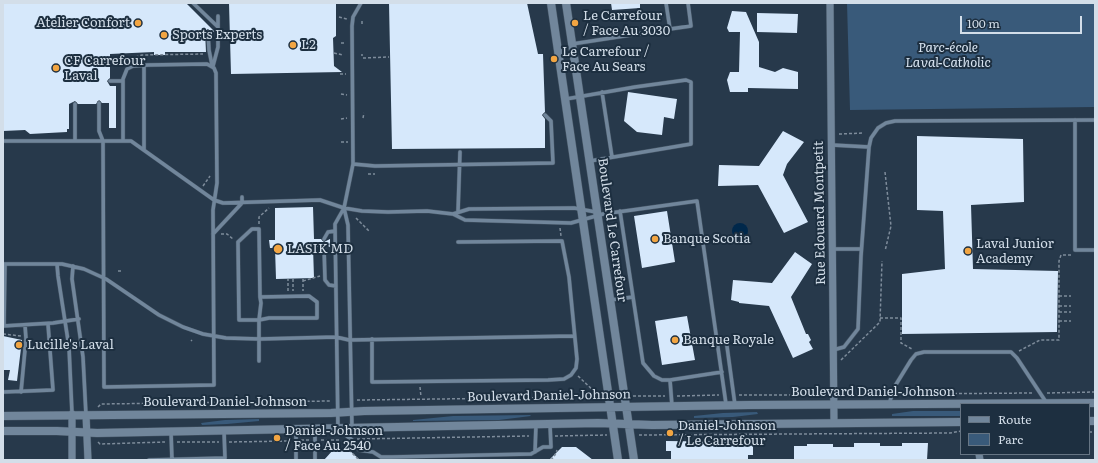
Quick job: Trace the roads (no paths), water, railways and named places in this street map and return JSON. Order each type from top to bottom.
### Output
[{"type":"street","name":"Boulevard Le Carrefour","points":[[551,3],[618,460]]},
{"type":"street","name":"Boulevard Le Carrefour","points":[[566,3],[589,161],[599,214],[625,407],[634,460]]},
{"type":"street","name":"Rue Edouard Montpetit","points":[[830,3],[834,423]]},
{"type":"street","name":"Boulevard Daniel-Johnson","points":[[1047,403],[1095,403]]},
{"type":"street","name":"Boulevard Daniel-Johnson","points":[[3,416],[72,414],[338,413],[352,411],[672,406],[960,404]]},
{"type":"street","points":[[72,414],[72,460]]},
{"type":"street","points":[[86,415],[88,460]]},
{"type":"street","points":[[3,431],[87,433],[315,430],[536,424],[960,422]]},
{"type":"lane","points":[[193,3],[218,27]]},
{"type":"lane","points":[[362,3],[354,17],[352,26],[353,164],[344,208],[335,224],[338,429],[352,440],[354,445],[359,450],[371,451],[384,457],[527,454],[550,447],[550,424]]},
{"type":"lane","points":[[666,3],[670,29]]},
{"type":"lane","points":[[572,44],[691,26],[688,3]]},
{"type":"lane","points":[[213,66],[218,48],[218,16]]},
{"type":"lane","points":[[99,104],[99,131],[103,141],[104,387],[214,385],[213,234],[214,200],[217,183],[216,73],[209,50],[208,32]]},
{"type":"lane","points":[[123,140],[123,81],[124,73],[127,69],[133,66],[144,65],[207,64],[213,66]]},
{"type":"lane","points":[[144,65],[144,149]]},
{"type":"lane","points":[[566,99],[602,92],[686,80],[691,82],[691,144],[589,161]]},
{"type":"lane","points":[[110,81],[123,81]]},
{"type":"lane","points":[[602,92],[612,157]]},
{"type":"lane","points":[[75,104],[75,140]]},
{"type":"lane","points":[[353,164],[375,166],[552,163],[551,121],[545,115]]},
{"type":"lane","points":[[1075,120],[1075,250],[1095,250]]},
{"type":"lane","points":[[833,350],[844,347],[858,329],[861,249],[869,147],[871,138],[878,128],[889,122],[1095,120]]},
{"type":"lane","points":[[3,141],[131,141],[214,200],[223,203],[320,200],[344,208],[388,212],[427,211],[453,214],[465,220],[571,223],[599,214],[697,201],[722,372],[731,406]]},
{"type":"lane","points":[[832,145],[869,147]]},
{"type":"lane","points":[[458,212],[460,152]]},
{"type":"lane","points":[[213,234],[242,202],[242,197]]},
{"type":"lane","points":[[344,208],[348,225],[349,340],[352,428]]},
{"type":"lane","points":[[453,214],[469,209],[581,210],[599,214]]},
{"type":"lane","points":[[620,211],[643,363],[654,376],[662,380],[722,372]]},
{"type":"lane","points":[[259,361],[259,320],[261,313],[260,297],[259,229],[252,229],[238,242],[239,320],[259,320],[317,318],[318,302],[309,296],[260,297]]},
{"type":"lane","points":[[324,239],[328,232],[335,231]]},
{"type":"lane","points":[[372,339],[372,382],[564,379],[574,372],[577,364],[569,277],[562,241],[458,242]]},
{"type":"lane","points":[[324,247],[325,280],[329,285],[336,286]]},
{"type":"lane","points":[[833,249],[861,249]]},
{"type":"lane","points":[[79,319],[48,324],[4,326],[4,264],[58,264],[73,266],[103,278],[172,321],[194,332],[213,336],[260,339],[336,337],[349,340],[574,336]]},
{"type":"lane","points":[[58,264],[58,276],[66,321],[71,372],[72,414]]},
{"type":"lane","points":[[73,266],[72,279],[79,319],[84,370],[86,415]]},
{"type":"lane","points":[[610,300],[633,297]]},
{"type":"lane","points":[[3,392],[53,390],[48,324]]},
{"type":"lane","points":[[21,392],[26,339],[25,325]]},
{"type":"lane","points":[[726,339],[731,406]]},
{"type":"lane","points":[[889,405],[895,386],[911,360],[916,354],[924,352],[1011,352],[1017,358],[1047,403]]},
{"type":"lane","points":[[670,380],[672,406]]},
{"type":"lane","points":[[535,452],[536,424]]},
{"type":"lane","points":[[296,430],[296,460]]},
{"type":"lane","points":[[315,430],[316,460]]},
{"type":"lane","points":[[149,460],[225,459],[224,431]]},
{"type":"lane","points":[[172,432],[172,460]]},
{"type":"place","name":"Atelier Confort","points":[[138,23]]},
{"type":"place","name":"Le Carrefour / Face Au 3030","points":[[575,23]]},
{"type":"place","name":"Sports Experts","points":[[164,35]]},
{"type":"place","name":"L2","points":[[293,45]]},
{"type":"place","name":"Le Carrefour / Face Au Sears","points":[[554,59]]},
{"type":"place","name":"CF Carrefour Laval","points":[[56,68]]},
{"type":"place","name":"Banque Scotia","points":[[655,239]]},
{"type":"place","name":"LASIK MD","points":[[278,249]]},
{"type":"place","name":"Laval Junior Academy","points":[[968,251]]},
{"type":"place","name":"Banque Royale","points":[[675,340]]},
{"type":"place","name":"Lucille's Laval","points":[[19,345]]},
{"type":"place","name":"Daniel-Johnson / Le Carrefour","points":[[670,433]]},
{"type":"place","name":"Daniel-Johnson / Face Au 2540","points":[[277,438]]},
{"type":"park label","name":"Parc-école Laval-Catholic","points":[[948,56]]}]
